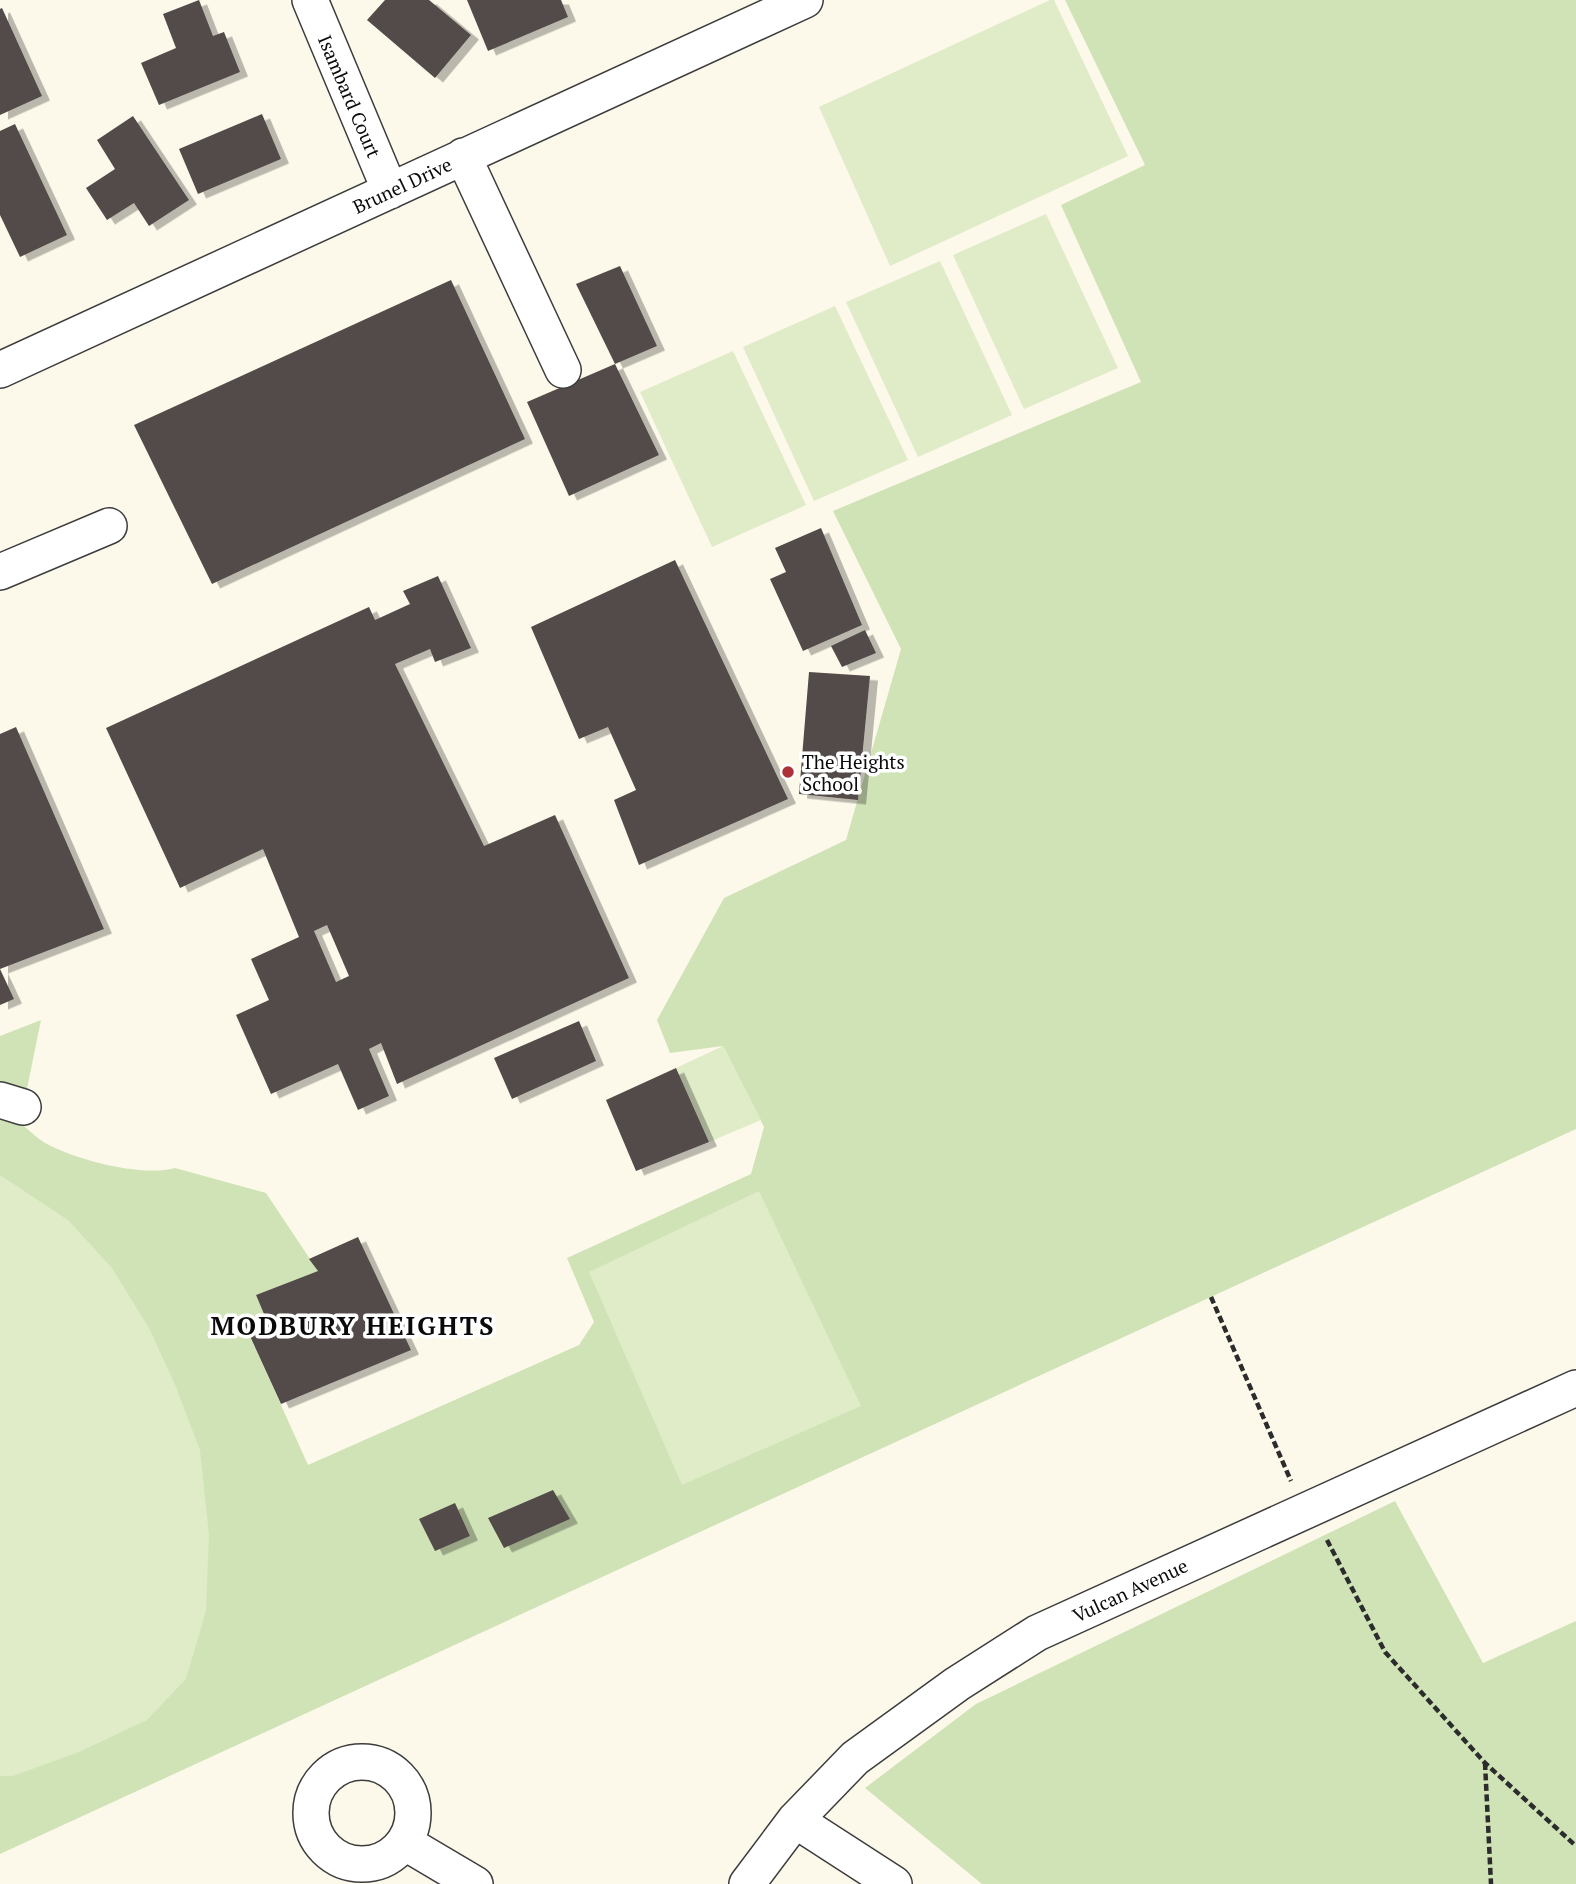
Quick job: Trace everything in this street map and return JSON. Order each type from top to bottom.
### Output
[{"type":"street","name":"Isambard Court","points":[[310,0],[390,191]]},
{"type":"street","name":"Brunel Drive","points":[[0,368],[805,0]]},
{"type":"street","points":[[463,156],[563,370]]},
{"type":"street","points":[[0,572],[109,526]]},
{"type":"street","name":"Vulcan Avenue","points":[[747,1884],[795,1820],[855,1758],[957,1684],[1037,1633],[1576,1388]]},
{"type":"street","points":[[795,1820],[894,1884]]},
{"type":"street","points":[[404,1842],[475,1884]]},
{"type":"path","points":[[1211,1297],[1307,1509],[1385,1652],[1485,1763],[1576,1846]]},
{"type":"path","points":[[1485,1763],[1491,1884]]},
{"type":"green space","points":[[1054,0],[1128,156],[890,266],[819,107]]},
{"type":"green space","points":[[1065,0],[1576,0],[1576,1129],[0,1854],[0,1036],[41,1020],[20,1123],[47,1144],[64,1152],[112,1166],[146,1170],[175,1168],[266,1193],[318,1271],[256,1295],[264,1314],[244,1323],[308,1465],[579,1345],[594,1322],[567,1258],[751,1174],[764,1127],[723,1046],[670,1053],[657,1020],[724,898],[846,840],[901,649],[833,511],[1141,382],[1061,205],[1145,165]]},
{"type":"green space","points":[[1046,214],[1118,368],[1024,409],[953,255]]},
{"type":"green space","points":[[940,261],[1012,415],[918,457],[846,302]]},
{"type":"green space","points":[[835,306],[908,460],[814,501],[743,347]]},
{"type":"green space","points":[[733,351],[806,505],[712,547],[640,392]]},
{"type":"green space","points":[[723,1046],[761,1120],[709,1142],[676,1068]]},
{"type":"green space","points":[[0,1175],[68,1220],[112,1268],[150,1330],[200,1450],[209,1535],[206,1611],[186,1679],[147,1720],[79,1752],[13,1776],[0,1776]]},
{"type":"green space","points":[[759,1191],[861,1406],[682,1485],[589,1272]]},
{"type":"green space","points":[[1395,1501],[1483,1663],[1576,1621],[1576,1884],[982,1884],[865,1788],[976,1704]]},
{"type":"building","points":[[199,0],[213,36],[224,32],[240,72],[159,105],[141,63],[176,48],[163,14]]},
{"type":"building","points":[[385,0],[429,0],[471,35],[435,78],[367,20]]},
{"type":"building","points":[[467,0],[561,0],[568,17],[488,51]]},
{"type":"building","points":[[2,8],[42,96],[0,115],[0,9]]},
{"type":"building","points":[[262,114],[281,159],[198,194],[179,149]]},
{"type":"building","points":[[133,116],[189,200],[149,226],[134,203],[107,220],[86,188],[115,169],[97,140]]},
{"type":"building","points":[[15,124],[67,235],[20,257],[0,215],[0,131]]},
{"type":"building","points":[[620,266],[657,346],[615,364],[576,284]]},
{"type":"building","points":[[451,280],[525,439],[212,584],[134,425]]},
{"type":"building","points":[[615,364],[659,455],[569,496],[527,402]]},
{"type":"building","points":[[821,528],[862,625],[803,651],[770,579],[786,572],[775,548]]},
{"type":"building","points":[[675,560],[788,799],[639,865],[614,800],[636,790],[608,727],[579,739],[531,627]]},
{"type":"building","points":[[438,576],[471,648],[435,662],[430,649],[395,664],[484,846],[555,815],[629,978],[397,1084],[381,1043],[369,1049],[389,1096],[358,1110],[338,1064],[271,1094],[236,1015],[269,1000],[251,959],[299,937],[263,849],[180,888],[106,728],[369,607],[375,620],[410,604],[403,591]],"holes":[[[327,925],[349,976],[336,982],[314,931]]]},
{"type":"building","points":[[865,630],[876,653],[842,667],[831,646]]},
{"type":"building","points":[[809,672],[870,676],[858,800],[799,794]]},
{"type":"building","points":[[16,727],[104,929],[0,969],[0,734]]},
{"type":"building","points":[[0,969],[14,999],[0,1005]]},
{"type":"building","points":[[579,1021],[596,1061],[512,1099],[494,1058]]},
{"type":"building","points":[[676,1068],[709,1142],[636,1171],[606,1100]]},
{"type":"building","points":[[358,1237],[411,1350],[281,1404],[244,1323],[264,1314],[256,1295],[318,1271],[309,1259]]},
{"type":"building","points":[[553,1490],[570,1519],[504,1548],[488,1518]]},
{"type":"building","points":[[455,1503],[470,1536],[435,1551],[419,1519]]},
{"type":"place","name":"The Heights School","points":[[788,772]]},
{"type":"district","name":"MODBURY HEIGHTS","points":[[353,1325]]}]
